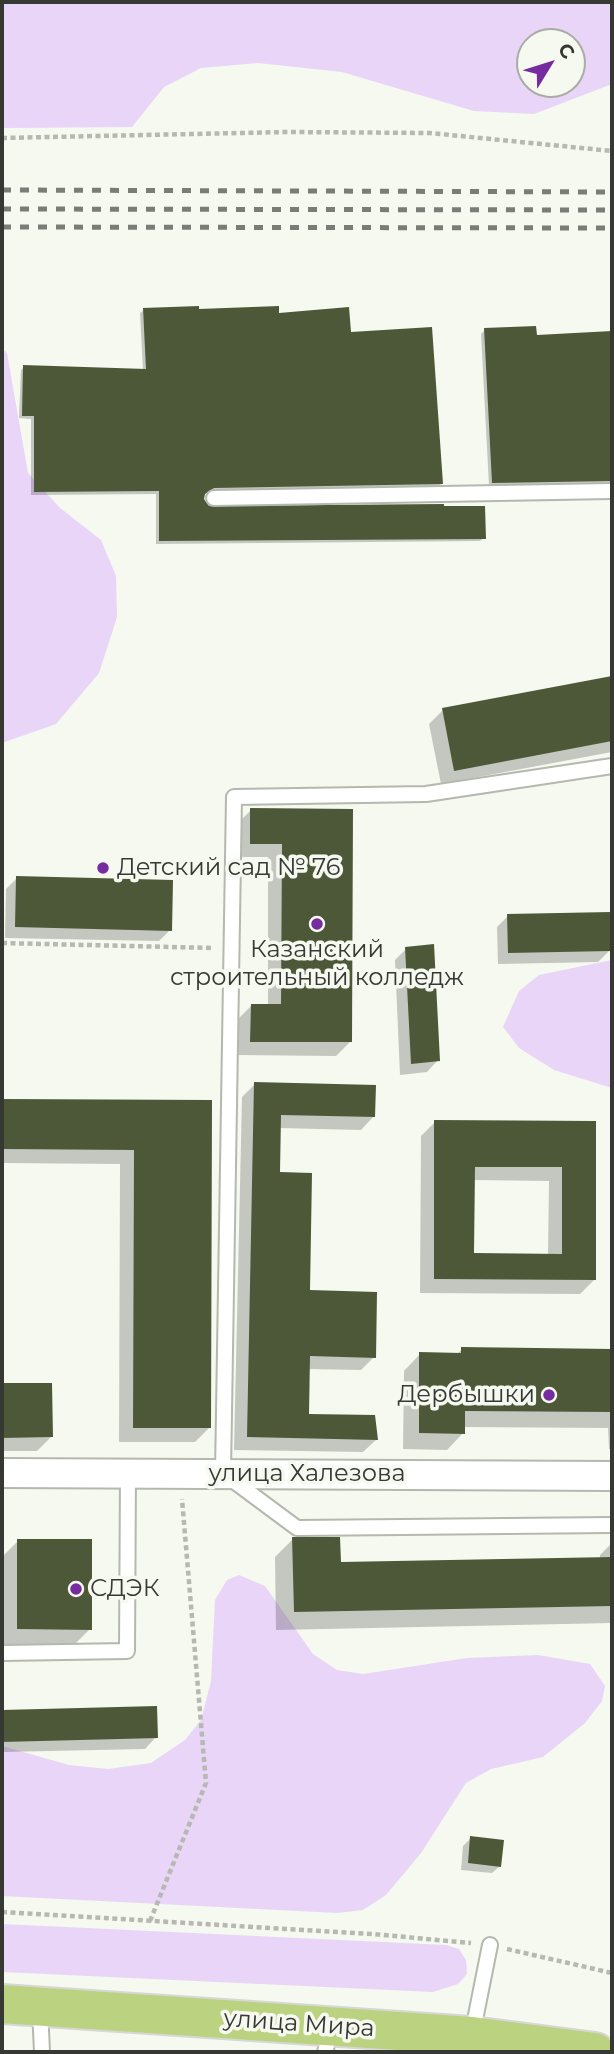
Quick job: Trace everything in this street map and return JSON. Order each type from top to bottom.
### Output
[{"type":"main road","name":"улица Мира","points":[[2,2004],[329,2039],[595,2052]]},
{"type":"street","name":"улица Халезова","points":[[2,1473],[612,1476]]},
{"type":"lane","points":[[214,498],[612,491]]},
{"type":"lane","points":[[612,766],[426,794],[234,797],[223,1473],[297,1528],[612,1525]]},
{"type":"lane","points":[[2,1653],[127,1651],[128,1473]]},
{"type":"lane","points":[[468,2044],[490,1945]]},
{"type":"lane","points":[[40,2007],[42,2052]]},
{"type":"path","points":[[2,138],[288,132],[430,133],[612,151]]},
{"type":"path","points":[[2,943],[232,949]]},
{"type":"path","points":[[150,1921],[206,1783],[180,1473]]},
{"type":"path","points":[[2,1912],[372,1934],[490,1945],[612,1973]]},
{"type":"shaded area","points":[[2,2],[612,2],[612,84],[586,94],[586,28],[516,28],[516,98],[576,98],[534,114],[474,111],[342,72],[258,63],[201,68],[164,87],[132,127],[2,128]]},
{"type":"shaded area","points":[[2,348],[7,353],[28,473],[60,508],[101,540],[116,576],[117,617],[99,673],[56,724],[2,743]]},
{"type":"shaded area","points":[[612,960],[612,1088],[554,1070],[519,1048],[503,1027],[519,991],[539,975]]},
{"type":"shaded area","points":[[239,1575],[265,1586],[313,1654],[337,1670],[363,1674],[467,1658],[538,1655],[590,1664],[605,1686],[602,1701],[585,1723],[543,1757],[491,1769],[466,1783],[421,1853],[386,1895],[363,1910],[337,1913],[2,1896],[2,1746],[69,1765],[108,1769],[151,1763],[185,1740],[201,1720],[211,1681],[215,1600],[227,1580]]},
{"type":"shaded area","points":[[2,1924],[446,1945],[459,1949],[466,1960],[467,1974],[458,1984],[433,1992],[2,1972]]},
{"type":"building","points":[[199,306],[199,309],[279,306],[279,313],[349,307],[351,332],[432,327],[443,484],[214,488],[205,494],[204,499],[209,506],[485,506],[486,539],[159,541],[159,491],[34,492],[34,416],[22,416],[23,365],[146,369],[143,308]]},
{"type":"building","points":[[536,326],[537,335],[612,331],[612,481],[492,483],[484,328]]},
{"type":"building","points":[[612,676],[612,741],[454,771],[442,708]]},
{"type":"building","name":"Казанский строительный колледж","points":[[250,808],[353,809],[352,1042],[250,1042],[251,1004],[281,1004],[282,844],[250,844]]},
{"type":"building","points":[[16,876],[173,880],[172,931],[15,927]]},
{"type":"building","points":[[611,912],[611,951],[508,953],[507,914]]},
{"type":"building","points":[[434,944],[440,1061],[411,1064],[405,947]]},
{"type":"building","points":[[254,1082],[376,1085],[375,1117],[281,1115],[280,1172],[312,1173],[310,1290],[377,1292],[376,1358],[310,1356],[309,1414],[375,1415],[378,1440],[247,1437]]},
{"type":"building","points":[[2,1099],[212,1100],[211,1428],[133,1428],[134,1150],[2,1149]]},
{"type":"building","points":[[434,1120],[596,1121],[596,1280],[434,1279]],"holes":[[[475,1167],[562,1167],[562,1254],[474,1253]]]},
{"type":"building","points":[[461,1347],[612,1349],[612,1412],[465,1411],[465,1434],[419,1433],[419,1352],[461,1353]]},
{"type":"building","points":[[2,1383],[52,1383],[53,1437],[2,1438]]},
{"type":"building","points":[[292,1537],[340,1537],[341,1562],[612,1557],[612,1606],[294,1612]]},
{"type":"building","points":[[17,1539],[92,1539],[92,1630],[17,1629]]},
{"type":"building","points":[[157,1706],[158,1738],[2,1742],[2,1710]]},
{"type":"building","points":[[470,1836],[504,1840],[501,1867],[468,1863]]},
{"type":"railway","points":[[2,190],[612,192]]},
{"type":"railway","points":[[2,209],[612,210]]},
{"type":"railway","points":[[2,227],[612,228]]},
{"type":"place","name":"Детский сад № 76","points":[[103,868]]},
{"type":"place","name":"Казанский строительный колледж","points":[[317,924]]},
{"type":"place","name":"Дербышки","points":[[549,1395]]},
{"type":"place","name":"СДЭК","points":[[76,1589]]}]
